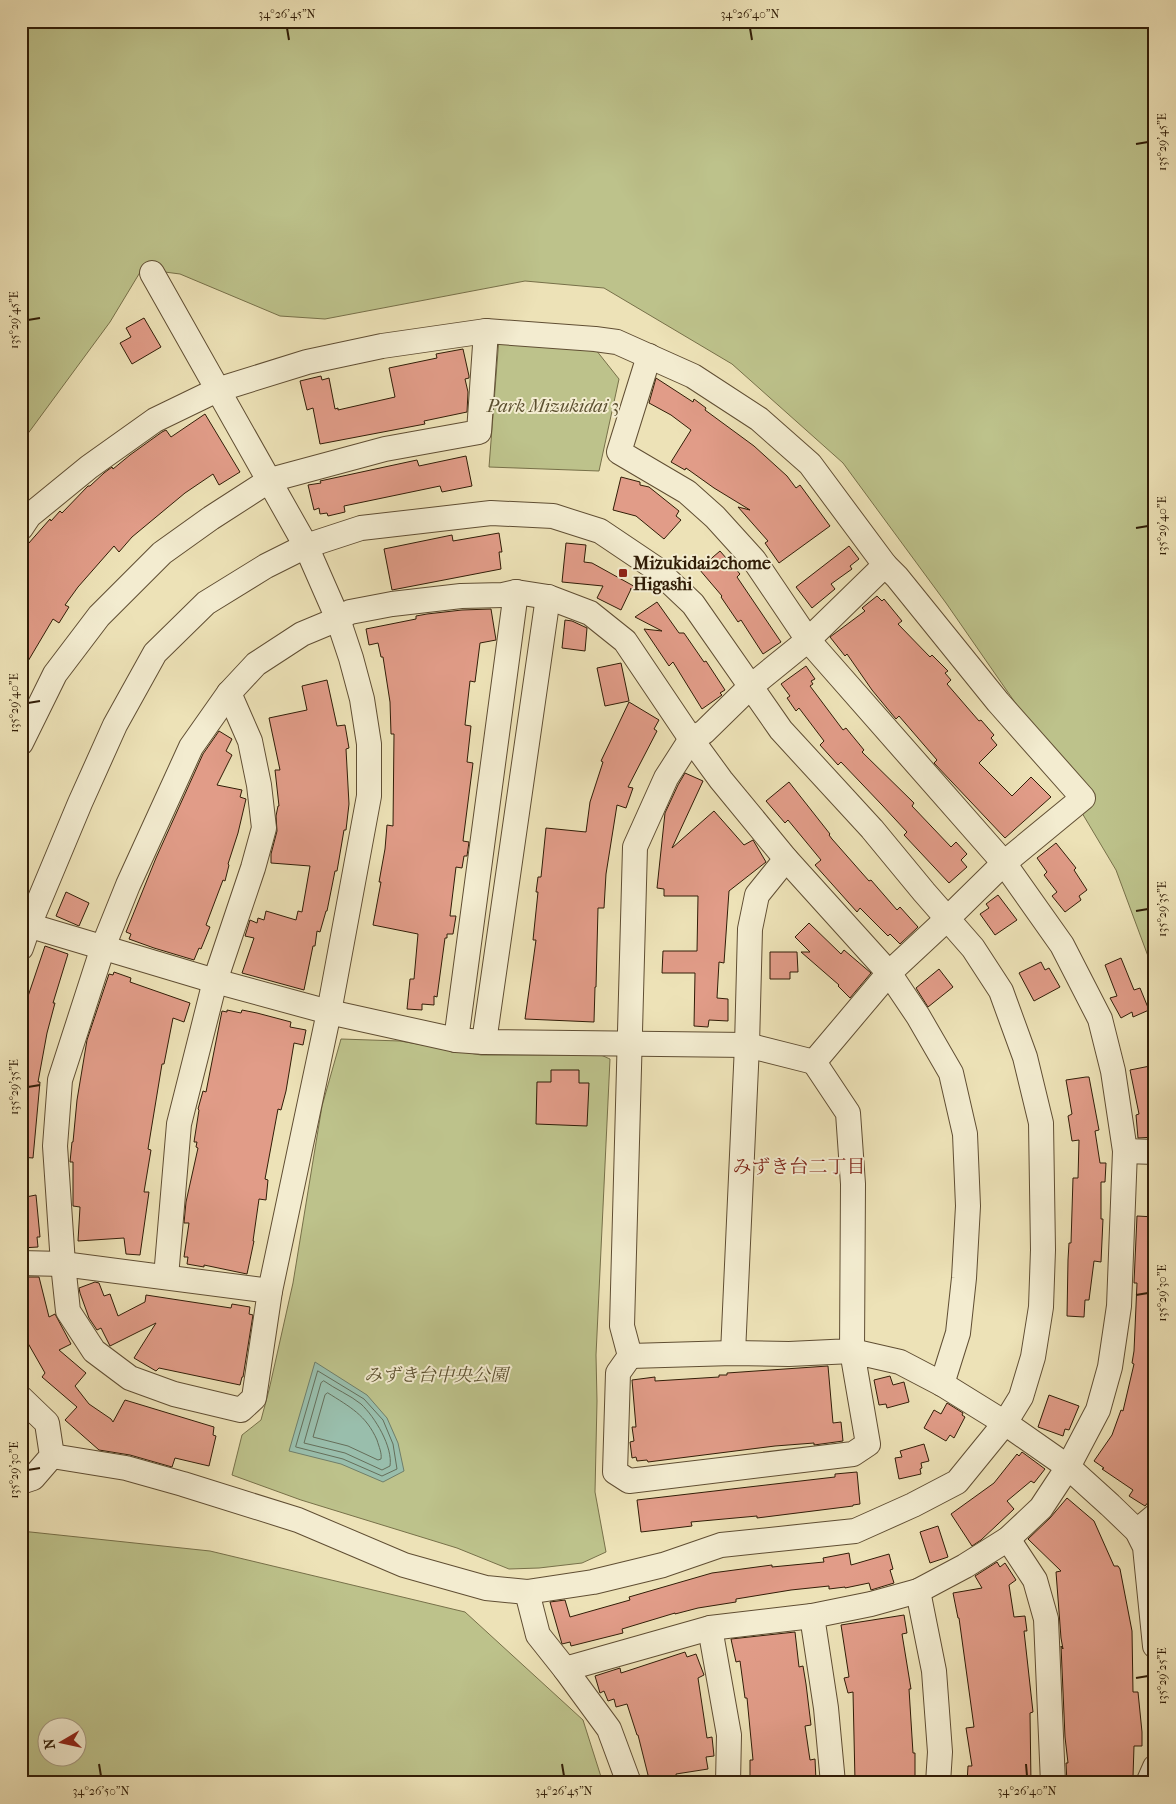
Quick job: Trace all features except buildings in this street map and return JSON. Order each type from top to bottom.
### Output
[{"type":"street","points":[[152,273],[306,546],[338,619],[362,699],[369,744],[369,796],[329,1012],[270,1290],[254,1398],[242,1410],[174,1394],[130,1378],[94,1351],[68,1312],[55,1146],[60,1080],[103,947],[128,885],[191,747],[229,694],[256,664],[302,634],[338,619],[350,612],[392,604],[461,596],[503,595],[516,592],[548,597],[590,613],[625,641],[721,780],[786,859],[889,973],[918,1016],[951,1073],[965,1134],[968,1206],[964,1278],[958,1333],[942,1384]]},
{"type":"street","points":[[21,742],[55,674],[99,616],[162,553],[212,518],[270,480],[385,450],[479,432],[486,331]]},
{"type":"street","points":[[21,528],[29,516],[89,467],[155,420],[217,390],[307,362],[382,346],[486,331],[618,342],[693,376],[759,419],[810,464],[885,565],[897,577],[998,702],[1083,798],[1004,863],[948,919],[889,973],[814,1062]]},
{"type":"street","points":[[566,1668],[710,1628],[812,1616],[871,1604],[918,1591],[965,1566],[1008,1539],[1041,1508],[1068,1467],[1098,1410],[1110,1366],[1119,1306],[1125,1151],[1113,1071],[1100,1019],[1062,945],[1004,863],[808,640],[754,560],[688,492],[619,452],[649,356]]},
{"type":"street","points":[[21,948],[25,924],[115,725],[155,653],[206,604],[266,566],[306,546],[361,528],[492,513],[553,516],[600,531],[655,568],[693,604],[781,730],[872,829],[973,948],[1001,991],[1025,1057],[1042,1123],[1043,1250],[1041,1307],[1033,1358],[1021,1397],[1005,1423],[957,1482],[913,1505],[855,1531],[721,1545],[646,1570],[593,1582],[527,1592],[486,1588],[404,1565],[298,1520],[183,1484],[126,1468],[52,1456]]},
{"type":"street","points":[[630,1356],[622,1326],[635,847],[666,778],[691,739],[704,732],[750,687],[808,640],[885,565]]},
{"type":"street","points":[[456,1040],[516,592]]},
{"type":"street","points":[[484,1042],[548,597]]},
{"type":"street","points":[[166,1277],[179,1124],[214,981],[253,868],[264,828],[259,785],[250,741],[229,694]]},
{"type":"street","points":[[733,1353],[748,1045],[750,929],[757,895],[786,859]]},
{"type":"street","points":[[25,924],[214,981],[329,1012],[456,1040],[484,1042],[748,1045],[814,1062],[848,1112],[853,1184],[852,1351],[868,1444],[853,1454],[628,1482],[615,1472],[618,1373],[630,1356]]},
{"type":"street","points":[[1125,1151],[1155,1152]]},
{"type":"street","points":[[21,1263],[63,1264],[270,1290]]},
{"type":"street","points":[[630,1356],[733,1353],[789,1354],[852,1351],[900,1362],[942,1384],[1005,1423],[1068,1467],[1136,1531],[1145,1547],[1155,1646]]},
{"type":"street","points":[[21,1398],[47,1423],[52,1456],[33,1478],[21,1482]]},
{"type":"street","points":[[1136,1531],[1155,1516]]},
{"type":"street","points":[[1008,1539],[1035,1580],[1046,1619],[1053,1783]]},
{"type":"street","points":[[918,1591],[934,1671],[940,1752],[938,1783]]},
{"type":"street","points":[[527,1592],[538,1634],[566,1668],[609,1728],[629,1783]]},
{"type":"street","points":[[812,1616],[826,1708],[833,1783]]},
{"type":"street","points":[[710,1628],[729,1735],[728,1783]]},
{"type":"street","points":[[1148,1783],[1155,1767]]},
{"type":"green space","points":[[21,21],[1155,21],[1155,975],[1116,870],[1023,714],[946,603],[843,463],[732,364],[604,288],[525,281],[325,319],[280,316],[180,274],[142,269],[110,322],[21,443]]},
{"type":"green space","name":"Park Mizukidai 3","points":[[499,338],[596,350],[619,379],[599,471],[489,467]]},
{"type":"green space","name":"みずき台中央公園","points":[[341,1039],[400,1041],[481,1055],[601,1055],[610,1059],[596,1355],[595,1492],[606,1552],[582,1563],[509,1569],[457,1548],[301,1500],[232,1475],[242,1435],[261,1420],[269,1390],[293,1283],[322,1106]]},
{"type":"green space","points":[[21,1531],[210,1551],[465,1612],[583,1720],[603,1783],[21,1783]]},
{"type":"water","points":[[315,1362],[367,1395],[387,1418],[398,1443],[404,1471],[383,1482],[341,1464],[289,1451]]},
{"type":"place","name":"Mizukidai2chome Higashi","points":[[623,573]]},
{"type":"district","name":"みずき台二丁目","points":[[799,1166]]}]
